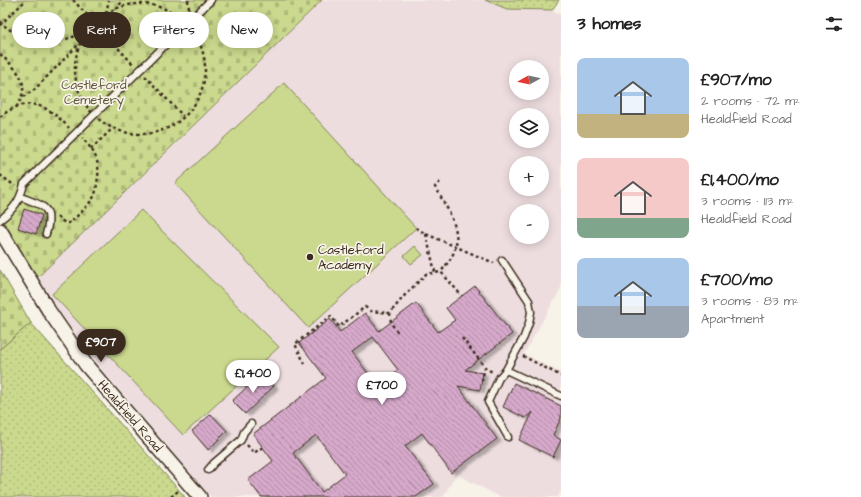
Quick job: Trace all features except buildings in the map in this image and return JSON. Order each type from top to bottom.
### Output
[{"type":"street","name":"Healdfield Road","points":[[0,230],[49,311],[86,365],[200,497]]},
{"type":"lane","points":[[0,220],[14,207],[22,194],[24,184],[211,0]]},
{"type":"lane","points":[[22,194],[45,207],[49,215],[49,224],[46,234]]},
{"type":"lane","points":[[501,262],[529,301],[531,312],[524,337],[506,370],[499,378],[488,402],[508,437]]},
{"type":"lane","points":[[506,370],[561,396]]},
{"type":"lane","points":[[208,470],[214,462],[241,440],[244,432],[250,424]]},
{"type":"path","points":[[26,0],[1,23],[25,37],[46,41],[58,41],[73,36]]},
{"type":"path","points":[[73,0],[183,116]]},
{"type":"path","points":[[106,12],[109,0]]},
{"type":"path","points":[[113,10],[124,0]]},
{"type":"path","points":[[22,97],[34,90],[75,48]]},
{"type":"path","points":[[0,54],[14,67],[21,78],[24,87],[22,97],[17,107]]},
{"type":"path","points":[[0,117],[8,110],[22,105],[42,105],[59,117],[76,133],[91,149],[99,163],[96,194],[70,223],[65,223],[60,220],[52,211],[45,207]]},
{"type":"path","points":[[91,149],[113,128]]},
{"type":"path","points":[[0,175],[22,194]]},
{"type":"path","points":[[440,182],[436,187],[453,221],[457,235],[454,253],[440,272]]},
{"type":"path","points":[[416,228],[426,234],[494,263],[501,262]]},
{"type":"path","points":[[426,234],[435,272]]},
{"type":"path","points":[[398,333],[391,323],[390,313],[426,274],[440,272],[462,296]]},
{"type":"path","points":[[305,364],[295,344],[331,316],[339,327],[364,307],[371,311],[390,313]]},
{"type":"path","points":[[513,374],[522,356],[561,376]]},
{"type":"path","points":[[482,381],[485,367]]},
{"type":"path","points":[[171,497],[179,490]]},
{"type":"shaded area","name":"Castleford Academy","points":[[322,0],[379,0],[381,2],[382,0],[485,0],[507,9],[552,10],[561,15],[561,288],[524,354],[561,373],[561,491],[558,497],[500,497],[456,474],[443,497],[211,497],[84,349],[38,277]]},
{"type":"green space","name":"Castleford Cemetery","points":[[0,0],[322,0],[273,48],[273,12],[217,12],[217,48],[273,48],[38,277],[0,221]]},
{"type":"green space","points":[[485,0],[559,0],[552,10],[507,9]]},
{"type":"green space","points":[[284,83],[416,228],[308,328],[175,183]]},
{"type":"green space","points":[[141,210],[279,347],[183,435],[52,294]]},
{"type":"green space","points":[[415,246],[423,255],[411,264],[404,256]]},
{"type":"green space","points":[[0,270],[31,323],[0,349]]},
{"type":"green space","points":[[31,323],[185,497],[0,497],[0,349]]},
{"type":"place","name":"Castleford Academy","points":[[310,257]]}]
